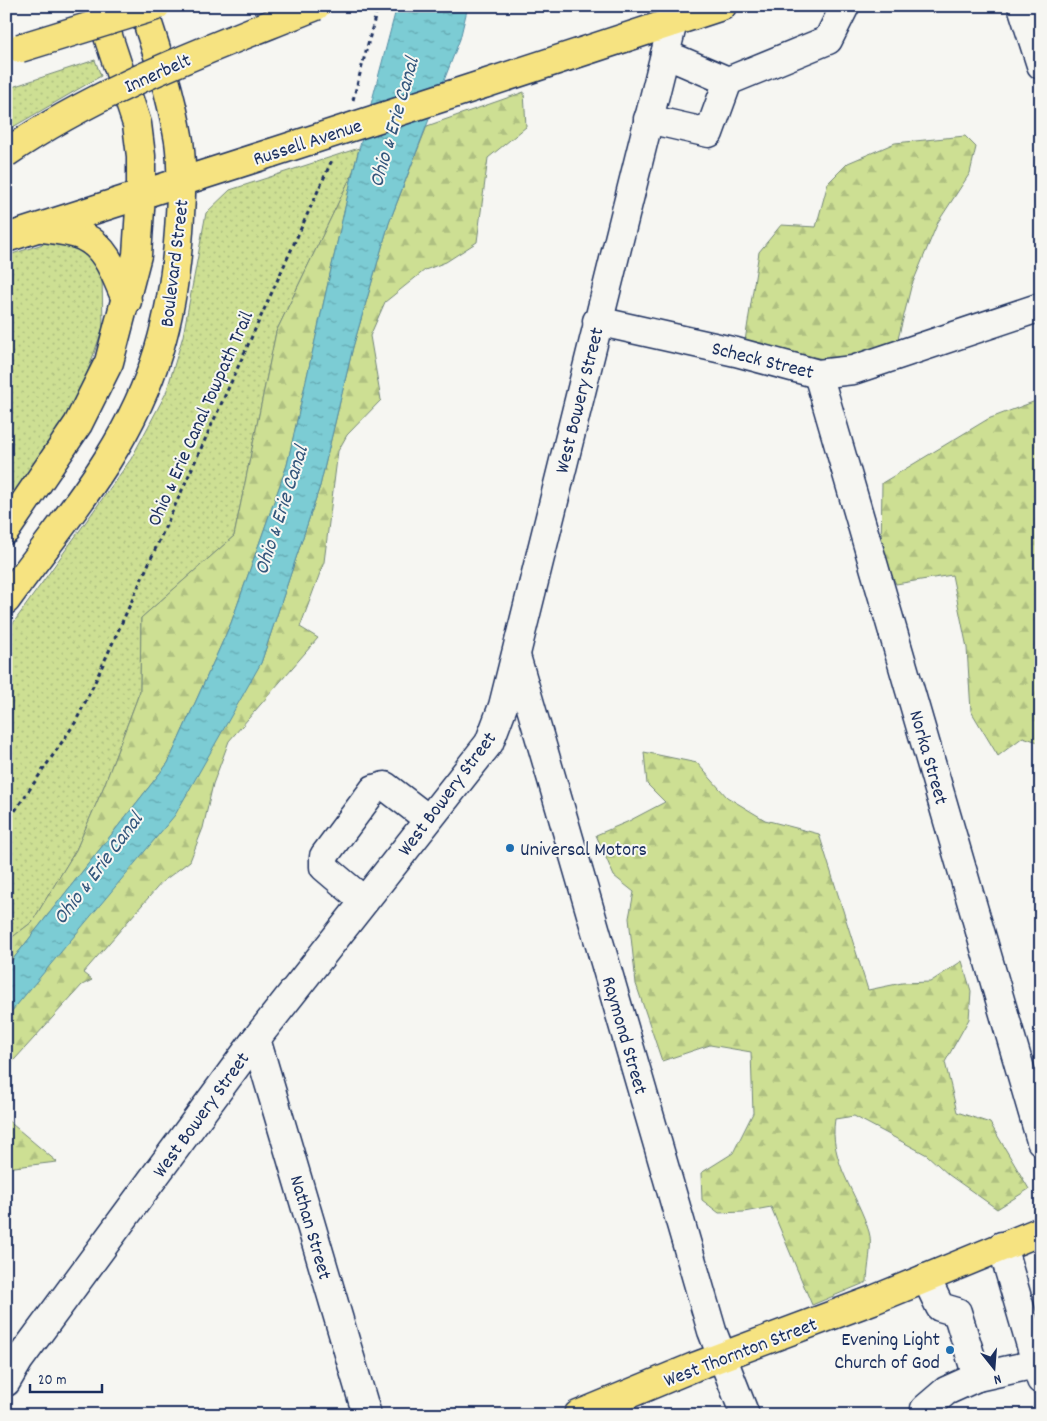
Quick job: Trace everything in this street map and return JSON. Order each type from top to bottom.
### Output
[{"type":"main road","name":"Boulevard Street","points":[[6,530],[38,487],[87,407],[109,362],[127,301],[137,255],[141,194],[141,156],[137,124],[98,6]]},
{"type":"main road","name":"Boulevard Street","points":[[6,600],[108,460],[149,382],[164,338],[176,276],[182,181],[179,141],[167,80],[142,6]]},
{"type":"main road","points":[[20,48],[156,6]]},
{"type":"main road","name":"Innerbelt","points":[[6,153],[98,98],[316,6]]},
{"type":"main road","name":"Russell Avenue","points":[[6,238],[484,84],[675,14],[722,6]]},
{"type":"main road","points":[[38,227],[83,236],[97,245],[107,259],[127,301]]},
{"type":"main road","name":"West Thornton Street","points":[[578,1415],[722,1357],[762,1344],[1041,1231]]},
{"type":"street","points":[[665,54],[728,81],[828,40],[845,6]]},
{"type":"street","points":[[1022,6],[1041,65]]},
{"type":"street","name":"West Bowery Street","points":[[6,1382],[19,1360],[256,1039],[488,743],[503,706],[597,321],[675,14]]},
{"type":"street","points":[[648,119],[709,133],[728,81]]},
{"type":"street","name":"Scheck Street","points":[[597,321],[736,352],[818,374],[854,370],[1041,308]]},
{"type":"street","name":"Norka Street","points":[[818,374],[1041,1141]]},
{"type":"street","name":"Raymond Street","points":[[515,652],[703,1303],[745,1415]]},
{"type":"street","points":[[364,901],[324,868],[324,856],[374,789],[385,786],[428,819]]},
{"type":"street","name":"Nathan Street","points":[[256,1039],[367,1415]]},
{"type":"street","points":[[926,1415],[925,1409],[946,1391],[977,1377],[1038,1372],[1002,1246]]},
{"type":"street","points":[[926,1278],[940,1307],[957,1312],[977,1377]]},
{"type":"path","points":[[352,104],[378,6]]},
{"type":"path","name":"Ohio & Erie Canal Towpath Trail","points":[[6,824],[75,723],[334,156]]},
{"type":"green space","points":[[95,60],[101,76],[6,131],[6,89]]},
{"type":"green space","points":[[524,92],[526,127],[488,158],[477,242],[446,262],[425,270],[385,302],[370,336],[381,400],[347,435],[338,451],[324,562],[300,627],[318,638],[229,741],[213,784],[203,828],[190,861],[162,882],[83,973],[92,980],[82,985],[6,1069],[6,1018],[57,955],[261,663],[320,486],[353,347],[389,223],[427,126]]},
{"type":"green space","points":[[965,136],[976,147],[970,173],[938,222],[911,287],[897,343],[840,363],[745,341],[759,252],[781,225],[816,227],[828,183],[848,163],[895,143]]},
{"type":"green space","points":[[359,148],[353,172],[276,332],[234,536],[141,618],[140,691],[104,786],[76,850],[32,922],[6,942],[6,633],[131,459],[166,393],[183,336],[206,213],[230,190]]},
{"type":"green space","points":[[353,172],[287,465],[231,623],[168,763],[6,968],[6,942],[32,922],[76,850],[104,786],[140,691],[141,618],[234,536],[276,332]]},
{"type":"green space","points":[[66,242],[84,246],[102,276],[103,327],[78,400],[6,510],[6,256],[46,243]]},
{"type":"green space","points":[[1041,399],[1041,743],[1023,737],[998,756],[971,711],[967,648],[952,575],[896,584],[881,553],[882,483],[988,419]]},
{"type":"green space","points":[[644,752],[697,763],[727,797],[765,820],[819,834],[868,990],[902,983],[930,982],[962,961],[971,991],[969,1019],[945,1062],[957,1112],[990,1123],[1029,1189],[997,1209],[949,1175],[927,1155],[854,1116],[835,1119],[834,1134],[840,1163],[864,1218],[870,1237],[867,1282],[812,1305],[771,1207],[744,1212],[719,1213],[702,1200],[701,1173],[733,1153],[753,1113],[751,1052],[710,1045],[662,1061],[636,984],[629,918],[634,892],[614,876],[596,835],[627,822],[665,802],[647,784]]},
{"type":"green space","points":[[6,1119],[57,1162],[6,1168]]},
{"type":"water","name":"Ohio & Erie Canal","points":[[397,6],[468,6],[460,39],[389,223],[353,347],[320,486],[261,663],[175,815],[6,1018],[6,968],[168,763],[231,623],[287,465],[353,172]]},
{"type":"place","name":"Universal Motors","points":[[510,848]]},
{"type":"place","name":"Evening Light Church of God","points":[[950,1350]]}]
